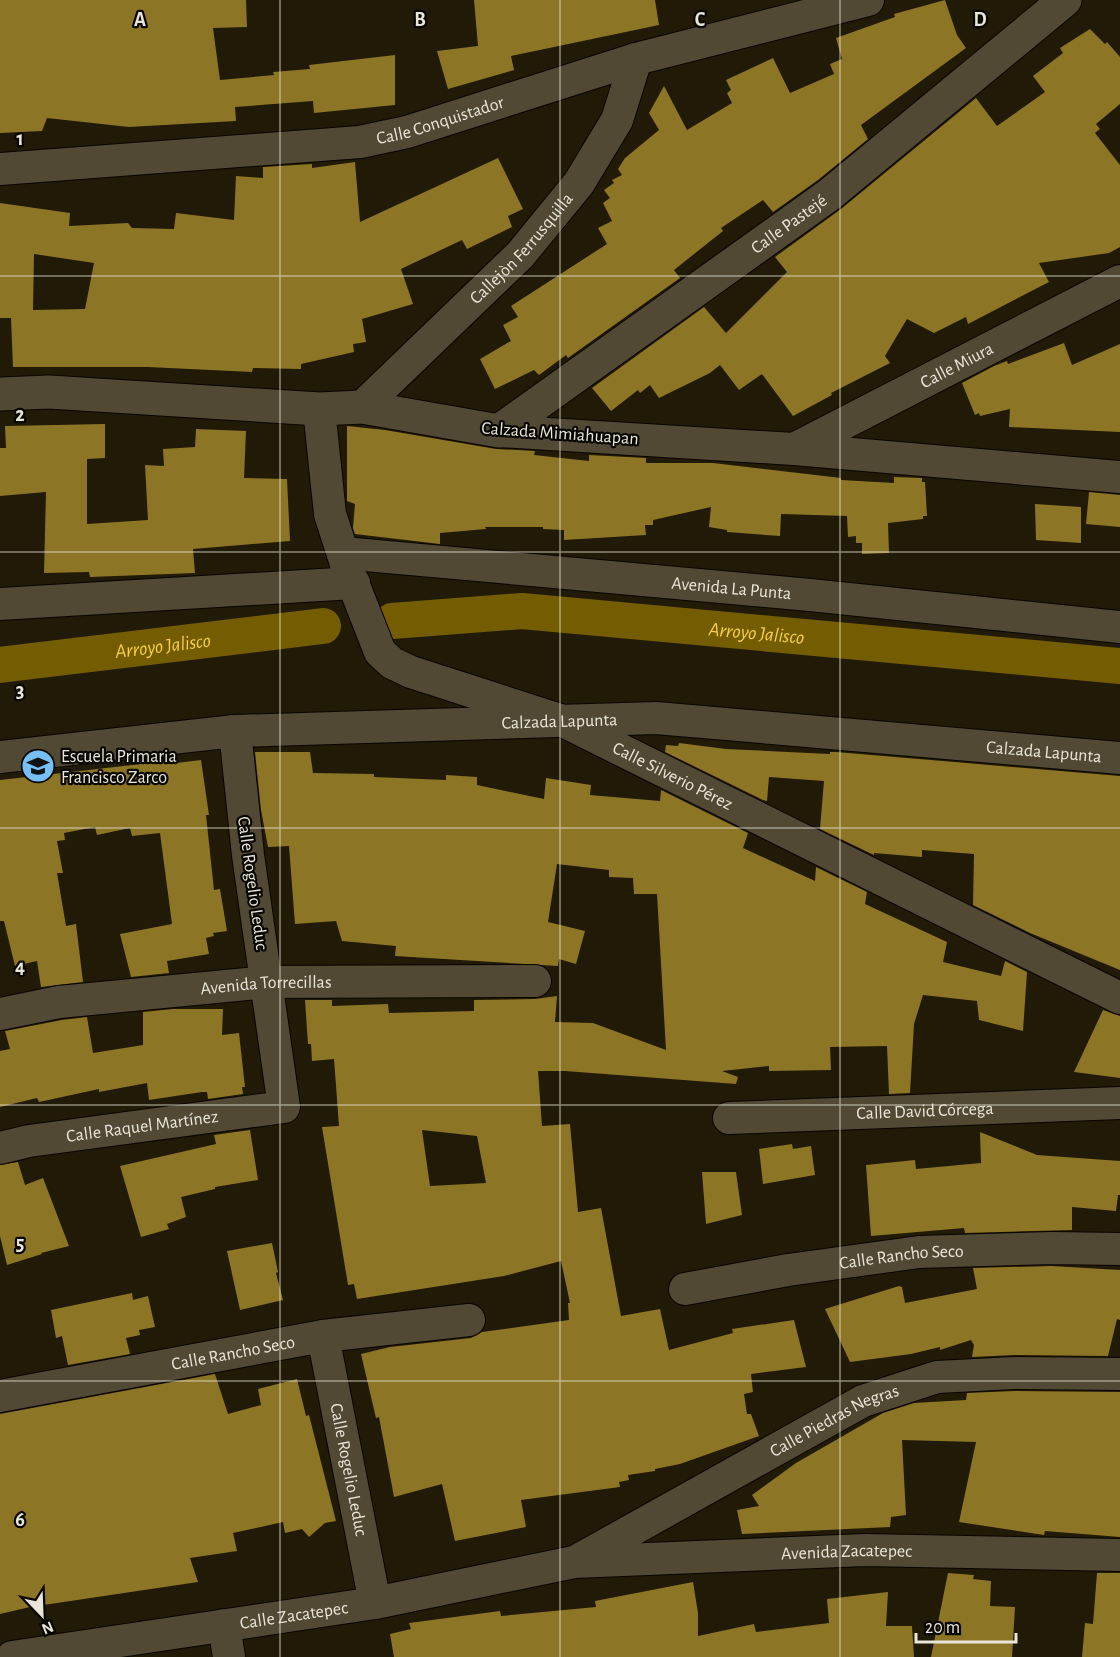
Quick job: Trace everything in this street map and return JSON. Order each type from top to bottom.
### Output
[{"type":"main road","name":"Calle Pastejé","points":[[499,431],[829,195],[1065,0]]},
{"type":"main road","name":"Calzada Mimiahuapan","points":[[0,394],[49,392],[319,409],[362,407],[499,431]]},
{"type":"street","name":"Calle Conquistador","points":[[0,169],[360,142],[407,132],[636,59],[868,0]]},
{"type":"street","name":"Callejòn Ferrusquilla","points":[[362,407],[520,255],[579,183],[617,120],[636,59]]},
{"type":"street","name":"Calle Miura","points":[[794,449],[1120,280]]},
{"type":"street","name":"Calle Silverio Pérez","points":[[319,409],[330,514],[372,635],[380,652],[392,663],[411,672],[563,721],[1120,998]]},
{"type":"street","name":"Calzada Mimiahuapan","points":[[499,431],[794,449],[1120,477]]},
{"type":"street","name":"Avenida La Punta","points":[[343,553],[1120,627]]},
{"type":"street","points":[[0,604],[354,583]]},
{"type":"street","name":"Calzada Lapunta","points":[[0,758],[235,730],[656,718],[1120,758]]},
{"type":"street","name":"Calle Rogelio Leduc","points":[[235,730],[248,855],[284,1107]]},
{"type":"street","name":"Avenida Torrecillas","points":[[0,1014],[59,1002],[267,982],[535,981]]},
{"type":"street","name":"Calle David Córcega","points":[[729,1118],[1120,1103]]},
{"type":"street","name":"Calle Raquel Martínez","points":[[0,1149],[29,1141],[284,1107]]},
{"type":"street","name":"Calle Rancho Seco","points":[[685,1289],[788,1270],[919,1252],[1051,1248],[1120,1249]]},
{"type":"street","name":"Calle Rancho Seco","points":[[0,1396],[323,1336],[469,1320]]},
{"type":"street","name":"Calle Rogelio Leduc","points":[[323,1336],[375,1603]]},
{"type":"street","name":"Calle Piedras Negras","points":[[574,1562],[863,1401],[937,1377],[1120,1374]]},
{"type":"street","name":"Avenida Zacatepec","points":[[574,1562],[865,1550],[1120,1555]]},
{"type":"street","name":"Calle Zacatepec","points":[[12,1657],[375,1603],[574,1562]]},
{"type":"street","points":[[224,1625],[229,1657]]},
{"type":"building","points":[[0,0],[246,0],[247,27],[213,28],[220,80],[274,75],[273,72],[310,69],[309,65],[395,55],[395,105],[314,113],[313,101],[235,107],[236,121],[129,127],[47,118],[42,131],[0,133]]},
{"type":"building","points":[[474,0],[655,0],[659,25],[511,56],[514,70],[448,89],[437,51],[478,46]]},
{"type":"building","points":[[945,0],[957,35],[966,48],[861,125],[868,139],[818,180],[773,212],[763,200],[721,228],[723,231],[674,270],[680,278],[568,358],[566,355],[539,375],[534,370],[495,389],[480,359],[511,341],[503,325],[518,317],[511,306],[607,244],[598,228],[612,221],[603,203],[610,198],[604,190],[614,183],[612,180],[622,175],[618,169],[625,158],[659,130],[649,113],[664,86],[687,130],[732,103],[727,93],[731,90],[726,80],[773,58],[790,93],[834,74],[830,64],[842,59],[836,38],[895,17],[894,14]]},
{"type":"building","points":[[1090,29],[1105,44],[1107,42],[1120,57],[1120,104],[1096,124],[1100,129],[1095,133],[1120,165],[1120,247],[1109,253],[1039,263],[1049,282],[968,324],[966,317],[934,333],[907,319],[885,356],[890,363],[831,393],[832,395],[793,416],[762,374],[739,390],[720,365],[710,373],[659,398],[650,385],[640,393],[638,390],[611,411],[592,388],[704,307],[726,333],[787,272],[775,257],[841,209],[976,98],[997,126],[1045,92],[1033,76],[1063,53],[1060,48]]},
{"type":"building","points":[[498,158],[523,209],[508,216],[512,227],[467,249],[462,240],[401,269],[413,304],[362,319],[366,342],[353,344],[354,352],[301,364],[301,369],[253,368],[252,372],[148,367],[13,367],[11,318],[0,318],[0,203],[70,213],[69,226],[128,223],[132,228],[174,229],[176,213],[234,220],[236,176],[263,178],[263,167],[312,164],[312,168],[355,162],[360,222]],"holes":[[[34,254],[94,263],[85,309],[33,310]]]},
{"type":"building","points":[[1064,343],[1072,365],[1120,344],[1120,432],[1009,427],[1010,409],[980,416],[979,413],[975,415],[962,383],[994,366],[1007,361],[1008,364]]},
{"type":"building","points":[[105,424],[105,458],[87,459],[87,524],[148,520],[145,465],[164,466],[163,449],[195,447],[196,429],[246,431],[244,478],[287,479],[290,541],[193,549],[195,573],[90,577],[89,572],[44,573],[46,492],[0,496],[0,448],[6,448],[5,426]]},
{"type":"building","points":[[347,426],[385,430],[496,449],[535,451],[534,455],[589,461],[589,455],[646,458],[646,463],[713,463],[841,478],[841,480],[894,483],[894,477],[922,478],[922,482],[925,482],[927,516],[923,516],[923,519],[888,523],[889,553],[862,554],[862,543],[856,543],[856,536],[848,537],[847,516],[781,514],[780,536],[727,532],[727,530],[709,527],[711,507],[653,520],[653,525],[645,525],[646,535],[564,540],[564,530],[543,529],[543,527],[485,527],[486,529],[440,533],[440,544],[355,534],[353,528],[355,504],[347,501]]},
{"type":"building","points":[[1089,492],[1120,495],[1120,527],[1086,524]]},
{"type":"building","points":[[1035,504],[1081,507],[1081,543],[1036,540]]},
{"type":"building","points":[[679,743],[726,749],[830,754],[830,752],[836,752],[1120,776],[1120,970],[1030,933],[973,905],[974,854],[922,850],[922,857],[874,853],[874,855],[820,829],[824,781],[769,777],[767,801],[763,800],[665,752],[666,745],[678,746]]},
{"type":"building","points":[[255,752],[310,752],[313,773],[374,774],[374,777],[446,780],[446,775],[477,777],[477,785],[544,799],[546,778],[591,785],[590,795],[660,801],[661,790],[748,833],[743,848],[815,881],[816,867],[867,892],[865,904],[947,942],[943,962],[1001,976],[1005,961],[1027,972],[1023,1031],[979,1020],[977,1001],[923,995],[914,1024],[910,1093],[889,1094],[887,1046],[830,1047],[831,1070],[769,1071],[769,1066],[722,1071],[738,1077],[736,1084],[538,1071],[542,1126],[570,1124],[578,1212],[601,1208],[621,1316],[660,1309],[669,1350],[733,1333],[732,1329],[794,1320],[806,1367],[751,1374],[753,1392],[744,1394],[747,1414],[751,1414],[759,1436],[680,1464],[628,1475],[629,1480],[619,1482],[620,1487],[521,1500],[526,1527],[455,1541],[442,1484],[394,1497],[379,1417],[376,1418],[361,1354],[390,1347],[471,1338],[482,1332],[569,1320],[568,1303],[570,1303],[561,1261],[504,1276],[357,1299],[354,1284],[348,1285],[322,1127],[339,1126],[334,1059],[312,1061],[311,1044],[308,1044],[305,1000],[332,1000],[332,1006],[388,1004],[389,1013],[474,1011],[474,1000],[535,999],[557,996],[555,1022],[593,1023],[666,1050],[657,894],[634,894],[633,878],[609,877],[609,870],[557,864],[548,922],[585,931],[576,964],[559,959],[558,966],[395,956],[396,946],[342,941],[336,921],[295,924],[289,846],[268,847],[261,810]],"holes":[[[422,1130],[477,1136],[486,1183],[430,1186]]]},
{"type":"building","points":[[201,760],[209,815],[206,815],[214,890],[220,889],[227,931],[213,933],[214,936],[206,938],[209,954],[167,961],[169,973],[131,977],[120,934],[172,924],[160,833],[132,836],[130,828],[97,835],[95,827],[64,833],[65,840],[57,841],[63,873],[57,873],[66,926],[76,924],[83,982],[41,987],[37,961],[15,966],[4,921],[0,921],[0,780],[168,761],[168,764]]},
{"type":"building","points":[[173,1009],[223,1009],[222,1035],[239,1033],[245,1087],[242,1087],[243,1094],[208,1099],[207,1092],[202,1092],[149,1100],[147,1083],[99,1092],[99,1089],[39,1102],[37,1098],[0,1107],[0,1051],[10,1049],[5,1031],[87,1017],[93,1053],[143,1045],[143,1012]]},
{"type":"building","points":[[1103,1010],[1120,1016],[1120,1078],[1074,1072]]},
{"type":"building","points":[[250,1130],[258,1180],[215,1187],[215,1189],[181,1197],[186,1217],[167,1224],[169,1229],[141,1237],[120,1166],[216,1144],[214,1135]]},
{"type":"building","points":[[980,1132],[1037,1155],[1120,1161],[1120,1195],[1118,1195],[1116,1211],[1072,1207],[1072,1230],[965,1233],[964,1228],[871,1236],[866,1165],[915,1160],[916,1169],[981,1163]]},
{"type":"building","points":[[792,1144],[793,1149],[811,1146],[815,1175],[763,1184],[759,1149]]},
{"type":"building","points":[[18,1162],[25,1185],[43,1178],[69,1246],[7,1265],[0,1236],[0,1165]]},
{"type":"building","points":[[702,1172],[736,1172],[742,1215],[706,1224]]},
{"type":"building","points":[[272,1243],[283,1300],[240,1310],[227,1251]]},
{"type":"building","points":[[1051,1266],[1120,1270],[1120,1320],[1117,1319],[1108,1356],[972,1357],[974,1345],[971,1340],[940,1350],[940,1347],[911,1354],[850,1362],[825,1309],[899,1286],[902,1287],[905,1303],[977,1289],[973,1268]]},
{"type":"building","points":[[132,1293],[133,1300],[148,1296],[155,1327],[139,1330],[140,1335],[126,1338],[130,1354],[68,1365],[62,1336],[56,1338],[51,1310]]},
{"type":"building","points":[[215,1374],[228,1414],[261,1405],[258,1389],[297,1379],[306,1416],[309,1415],[336,1521],[325,1523],[309,1537],[302,1529],[285,1533],[283,1522],[233,1533],[237,1551],[190,1558],[198,1582],[30,1607],[0,1614],[0,1414]]},
{"type":"building","points":[[1120,1392],[1120,1537],[1045,1531],[1044,1535],[959,1522],[976,1442],[902,1440],[906,1515],[891,1517],[890,1527],[742,1534],[737,1510],[759,1506],[752,1495],[796,1463],[883,1413],[914,1403],[966,1400],[967,1393]]},
{"type":"building","points":[[948,1573],[974,1575],[973,1579],[991,1581],[990,1606],[1015,1607],[1012,1657],[931,1657]]},
{"type":"building","points":[[1097,1573],[1120,1573],[1120,1657],[1082,1657],[1085,1623],[1093,1624]]},
{"type":"building","points":[[693,1582],[698,1613],[698,1636],[754,1624],[756,1632],[829,1623],[827,1599],[888,1592],[886,1626],[912,1626],[914,1657],[394,1657],[390,1634],[411,1629],[409,1623],[500,1611],[501,1616],[596,1607],[595,1601]]},
{"type":"waterway","name":"Arroyo Jalisco","points":[[392,621],[522,611],[1120,666]]},
{"type":"waterway","name":"Arroyo Jalisco","points":[[0,665],[323,626]]},
{"type":"place","name":"Escuela Primaria Francisco Zarco","points":[[38,766]]}]
